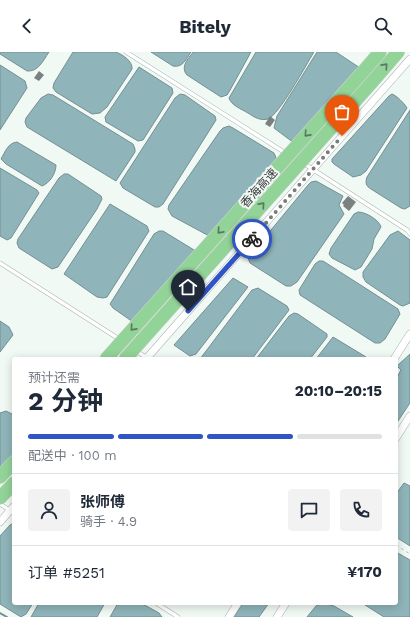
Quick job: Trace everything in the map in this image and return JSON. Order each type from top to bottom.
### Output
[{"type":"highway","name":"香海高速","points":[[108,357],[380,52]]},
{"type":"highway","name":"香海高速","points":[[127,357],[398,52]]},
{"type":"highway","points":[[0,477],[12,464]]},
{"type":"highway","points":[[0,498],[12,485]]},
{"type":"street","points":[[149,357],[410,59]]},
{"type":"street","points":[[395,357],[410,334]]},
{"type":"street","points":[[398,435],[410,416]]},
{"type":"street","points":[[0,522],[12,511]]},
{"type":"street","points":[[229,617],[237,605]]},
{"type":"street","points":[[277,617],[285,605]]},
{"type":"lane","points":[[126,52],[293,157]]},
{"type":"lane","points":[[299,161],[390,219],[410,234]]},
{"type":"lane","points":[[0,263],[144,357]]},
{"type":"lane","points":[[0,504],[12,510]]},
{"type":"lane","points":[[159,605],[178,617]]},
{"type":"path","points":[[398,546],[410,554]]},
{"type":"water","points":[[0,52],[49,52],[37,68],[27,71],[0,54]]},
{"type":"water","points":[[73,52],[115,52],[124,56],[132,66],[132,69],[107,107],[100,113],[92,114],[56,92],[53,88],[54,83]]},
{"type":"water","points":[[151,52],[191,52],[182,64],[179,66],[173,66]]},
{"type":"water","points":[[193,52],[251,52],[227,95],[221,97],[187,75],[185,72],[184,69],[187,60]]},
{"type":"water","points":[[256,52],[314,52],[279,109],[268,119],[257,118],[234,105],[229,98]]},
{"type":"water","points":[[317,52],[336,52],[360,68],[294,143],[274,128],[277,116]]},
{"type":"water","points":[[0,65],[25,81],[27,88],[0,130]]},
{"type":"water","points":[[139,67],[172,88],[173,93],[143,140],[138,141],[106,122],[105,117]]},
{"type":"water","points":[[48,94],[53,95],[133,144],[135,152],[116,181],[27,127],[25,122],[26,118],[41,98]]},
{"type":"water","points":[[180,94],[185,95],[215,116],[216,120],[163,204],[159,207],[155,207],[123,188],[120,183],[175,98]]},
{"type":"water","points":[[392,94],[396,96],[407,108],[366,171],[361,175],[353,177],[334,164],[332,159]]},
{"type":"water","points":[[410,110],[410,206],[405,209],[369,188],[366,181],[367,177]]},
{"type":"water","points":[[229,126],[274,153],[277,160],[211,237],[172,216],[168,209],[169,205],[220,131]]},
{"type":"water","points":[[17,142],[56,165],[55,171],[48,183],[42,186],[6,164],[1,159],[9,146]]},
{"type":"water","points":[[0,168],[37,190],[39,193],[11,238],[7,240],[0,236]]},
{"type":"water","points":[[64,174],[68,174],[101,196],[102,199],[97,209],[58,267],[52,269],[19,248],[17,243],[18,239],[59,178]]},
{"type":"water","points":[[316,181],[343,196],[339,205],[344,214],[297,282],[291,286],[286,286],[250,263],[248,258],[308,185],[311,182]]},
{"type":"water","points":[[110,204],[147,226],[149,231],[107,297],[103,298],[97,297],[64,274]]},
{"type":"water","points":[[358,212],[365,213],[372,217],[380,224],[381,227],[374,239],[372,249],[361,267],[355,270],[332,258],[329,254],[331,248],[354,214]]},
{"type":"water","points":[[159,231],[163,231],[199,253],[133,322],[113,308],[110,304],[154,234]]},
{"type":"water","points":[[398,231],[410,240],[410,303],[403,306],[366,282],[363,277],[363,272],[390,235]]},
{"type":"water","points":[[319,261],[323,261],[398,309],[400,314],[385,339],[380,343],[375,343],[300,295],[299,290],[315,264]]},
{"type":"water","points":[[233,278],[248,287],[196,354],[190,356],[174,345]]},
{"type":"water","points":[[258,288],[287,306],[289,310],[254,357],[202,357],[252,290]]},
{"type":"water","points":[[294,313],[298,314],[327,334],[327,337],[312,357],[258,357],[289,316]]},
{"type":"water","points":[[0,321],[9,327],[13,335],[0,352]]},
{"type":"water","points":[[333,337],[366,357],[318,357]]},
{"type":"water","points":[[410,354],[410,403],[398,421],[398,375],[401,370],[398,365]]},
{"type":"water","points":[[6,411],[12,414],[12,460],[0,474],[0,413]]},
{"type":"water","points":[[404,483],[410,486],[410,546],[398,538],[398,491]]},
{"type":"water","points":[[12,524],[12,605],[32,605],[26,614],[21,617],[0,604],[0,536]]},
{"type":"water","points":[[398,553],[410,560],[410,617],[384,617],[365,605],[398,605]]},
{"type":"water","points":[[38,605],[104,605],[97,617],[31,617]]},
{"type":"water","points":[[117,605],[145,605],[159,613],[162,617],[110,617]]},
{"type":"water","points":[[242,605],[268,605],[259,617],[234,617]]},
{"type":"water","points":[[316,606],[334,606],[353,617],[307,617]]},
{"type":"building","points":[[39,71],[44,75],[39,81],[34,78]]},
{"type":"building","points":[[270,116],[275,120],[270,127],[265,124]]},
{"type":"building","points":[[348,196],[356,202],[349,211],[343,206],[344,205],[342,203]]},
{"type":"waterway","points":[[0,613],[7,617]]},
{"type":"way so far","points":[[252,239],[342,136]]},
{"type":"route","points":[[188,311],[252,239]]}]
